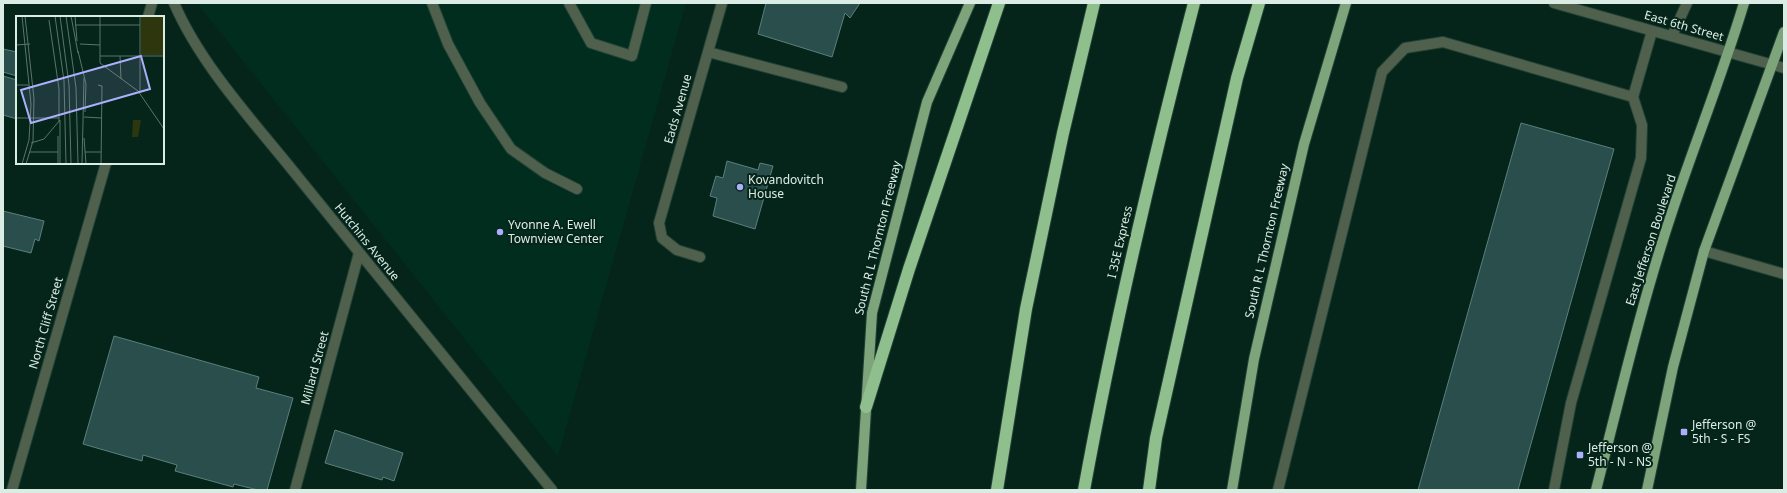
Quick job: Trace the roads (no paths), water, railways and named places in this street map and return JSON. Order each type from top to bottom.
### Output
[{"type":"highway","points":[[866,406],[909,269],[998,3]]},
{"type":"highway","points":[[997,490],[1026,309],[1063,133],[1094,3]]},
{"type":"highway","name":"I 35E Express","points":[[1084,490],[1107,365],[1157,145],[1194,3]]},
{"type":"highway","points":[[1149,490],[1156,438],[1237,78],[1259,3]]},
{"type":"main road","name":"South R L Thornton Freeway","points":[[861,490],[872,313],[927,102],[970,3]]},
{"type":"main road","name":"South R L Thornton Freeway","points":[[1232,490],[1254,359],[1304,144],[1346,3]]},
{"type":"main road","name":"East Jefferson Boulevard","points":[[1596,490],[1640,317],[1673,209],[1730,52],[1744,3]]},
{"type":"main road","points":[[1647,490],[1673,367],[1704,251],[1784,32]]},
{"type":"street","points":[[148,16],[152,3]]},
{"type":"street","name":"Hutchins Avenue","points":[[174,3],[182,21],[205,60],[359,253],[552,490]]},
{"type":"street","points":[[432,3],[448,44],[480,104],[511,149],[545,173],[577,189]]},
{"type":"street","points":[[569,3],[591,43],[632,56],[646,3]]},
{"type":"street","name":"Eads Avenue","points":[[700,257],[677,250],[662,238],[659,223],[722,3]]},
{"type":"street","name":"East 6th Street","points":[[1554,3],[1784,68]]},
{"type":"street","points":[[1672,36],[1687,3]]},
{"type":"street","points":[[1554,490],[1570,403],[1641,158],[1642,125],[1633,97],[1652,30]]},
{"type":"street","points":[[1278,490],[1382,72],[1405,48],[1442,42],[1633,97]]},
{"type":"street","points":[[708,52],[842,86]]},
{"type":"street","name":"North Cliff Street","points":[[10,489],[106,164]]},
{"type":"street","points":[[1704,251],[1784,274]]},
{"type":"street","name":"Millard Street","points":[[295,490],[359,253]]},
{"type":"place","name":"Kovandovitch House","points":[[740,187]]},
{"type":"place","name":"Yvonne A. Ewell Townview Center","points":[[500,232]]},
{"type":"place","name":"Jefferson @ 5th - S - FS","points":[[1684,432]]},
{"type":"place","name":"Jefferson @ 5th - N - NS","points":[[1580,455]]}]
